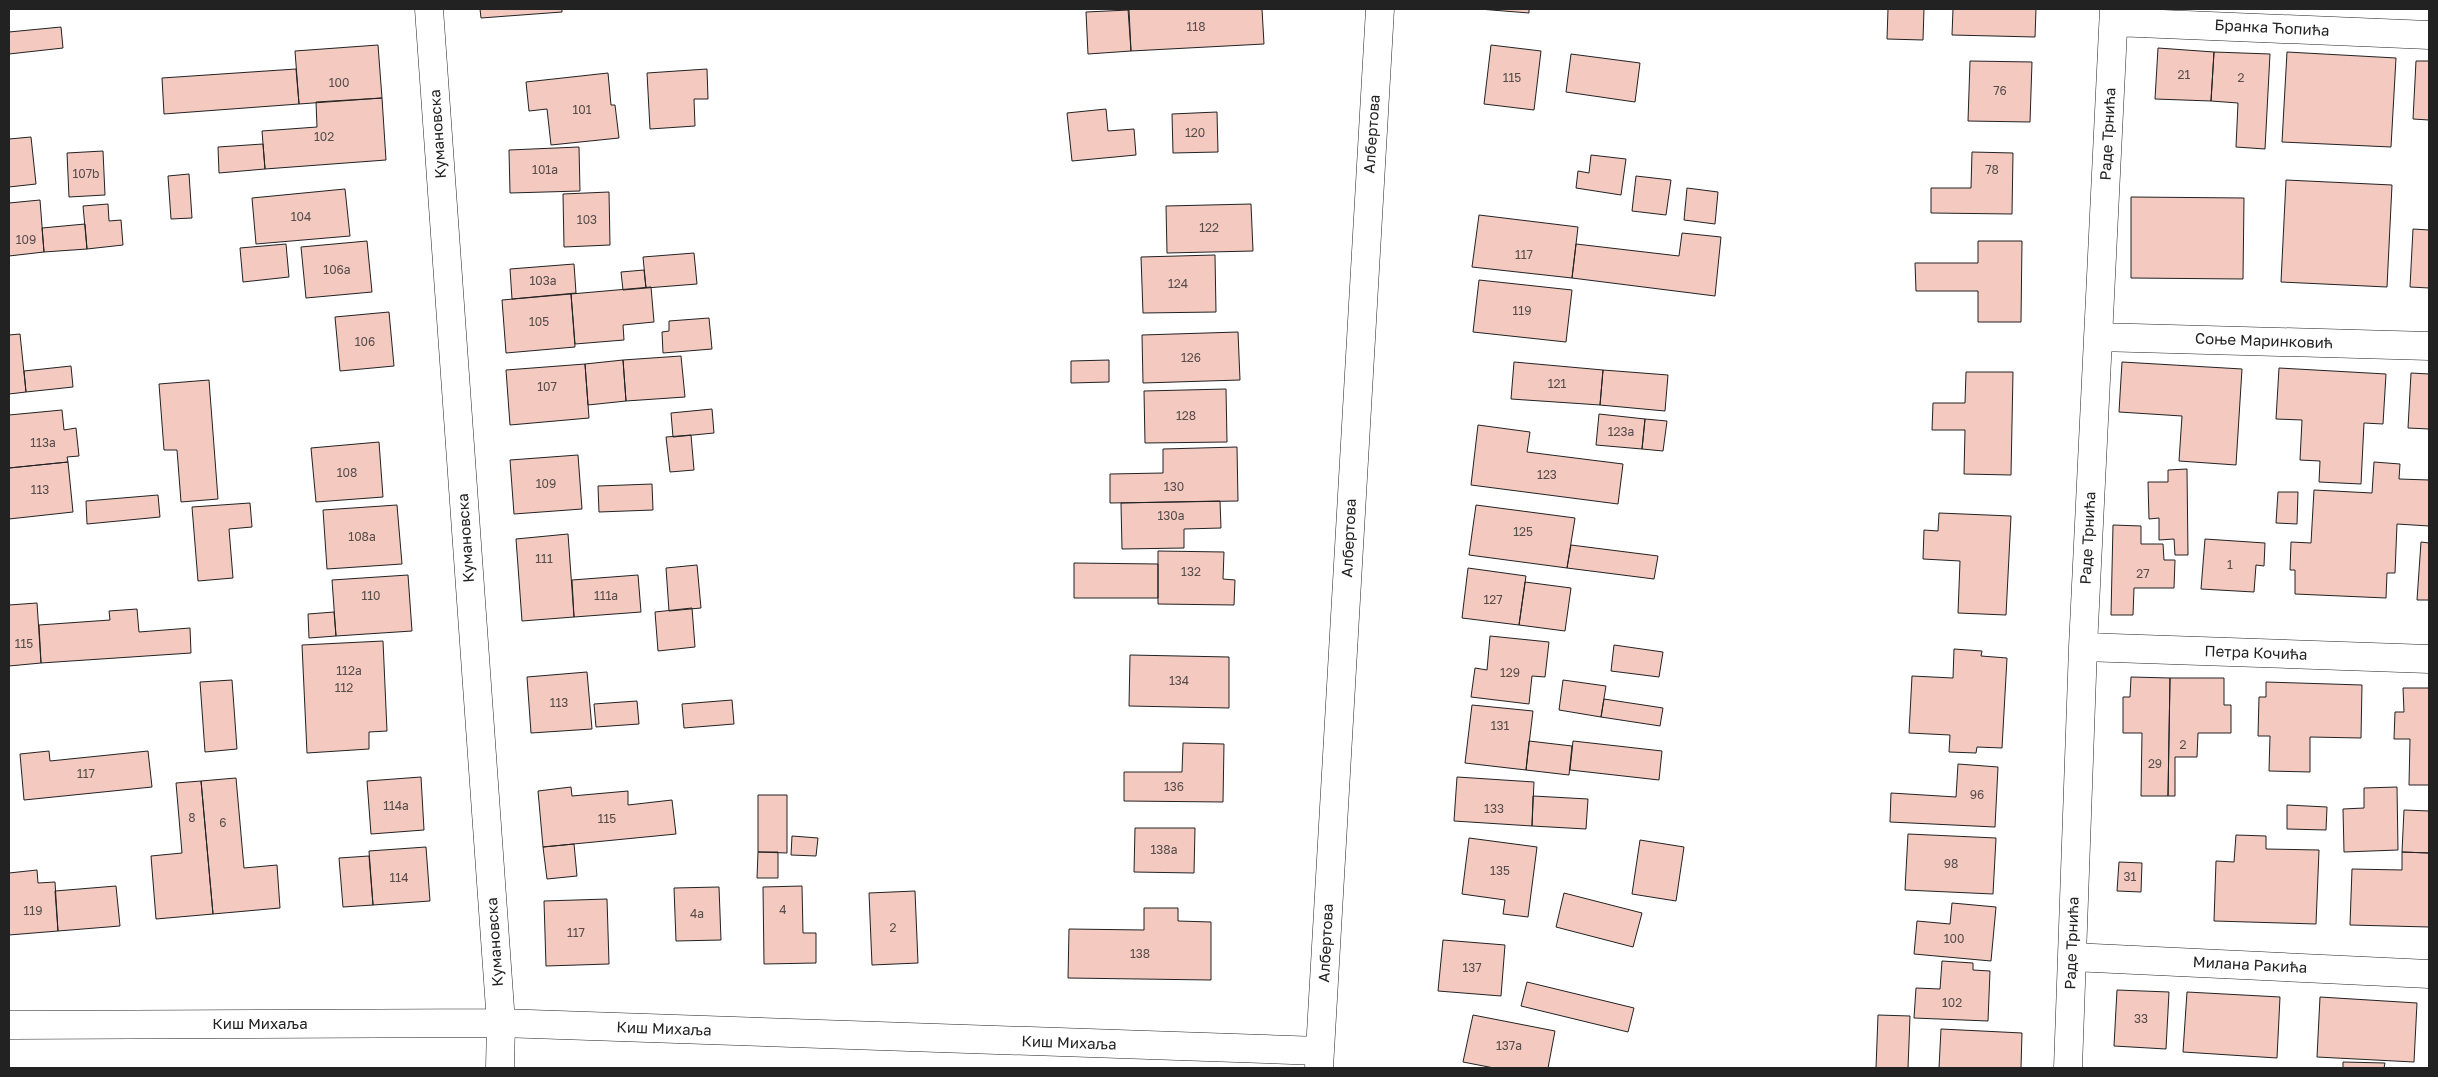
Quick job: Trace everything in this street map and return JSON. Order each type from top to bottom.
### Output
[{"type":"street","name":"Кумановска","points":[[429,9],[500,1023],[500,1068]]},
{"type":"street","name":"Албертова","points":[[1320,1060],[1380,9]]},
{"type":"street","name":"Бранка Ћопића","points":[[2114,15],[2429,36]]},
{"type":"street","name":"Раде Трнића","points":[[2068,1068],[2083,647],[2114,15]]},
{"type":"street","name":"Соње Маринковић","points":[[2098,336],[2429,346]]},
{"type":"street","name":"Петра Кочића","points":[[2083,647],[2429,659]]},
{"type":"street","name":"Милана Ракића","points":[[2072,957],[2429,974]]},
{"type":"street","name":"Киш Михаља","points":[[9,1025],[500,1023],[1320,1060]]},
{"type":"building","points":[[480,9],[562,9],[562,12],[481,18]]},
{"type":"building","points":[[1128,9],[1262,9],[1264,44],[1131,51]]},
{"type":"building","points":[[1479,9],[1529,9],[1529,13]]},
{"type":"building","points":[[1888,9],[1924,9],[1923,40],[1887,39]]},
{"type":"building","points":[[1953,9],[2036,9],[2035,37],[1952,35]]},
{"type":"building","points":[[1129,10],[1131,51],[1088,54],[1086,12]]},
{"type":"building","points":[[61,27],[63,48],[9,54],[9,32]]},
{"type":"building","points":[[378,45],[382,98],[299,104],[295,51]]},
{"type":"building","points":[[1491,45],[1541,51],[1534,110],[1484,104]]},
{"type":"building","points":[[2158,48],[2214,52],[2211,101],[2155,99]]},
{"type":"building","points":[[2214,52],[2270,54],[2265,149],[2236,147],[2238,103],[2211,101]]},
{"type":"building","points":[[2287,52],[2396,58],[2391,147],[2282,142]]},
{"type":"building","points":[[1571,54],[1640,63],[1635,102],[1566,92]]},
{"type":"building","points":[[1970,61],[2032,62],[2030,122],[1968,121]]},
{"type":"building","points":[[2416,61],[2429,61],[2429,120],[2413,119]]},
{"type":"building","points":[[296,69],[299,104],[164,114],[162,78]]},
{"type":"building","points":[[707,69],[708,99],[694,99],[695,126],[650,129],[647,73]]},
{"type":"building","points":[[608,73],[611,105],[615,105],[619,138],[551,145],[547,109],[529,111],[526,82]]},
{"type":"building","points":[[382,98],[386,160],[265,169],[262,131],[317,127],[316,102]]},
{"type":"building","points":[[1106,109],[1108,131],[1134,129],[1136,155],[1072,161],[1067,113]]},
{"type":"building","points":[[1217,112],[1218,152],[1173,153],[1172,114]]},
{"type":"building","points":[[31,137],[36,184],[9,187],[9,139]]},
{"type":"building","points":[[263,144],[265,169],[219,173],[218,147]]},
{"type":"building","points":[[579,147],[580,191],[510,193],[509,150]]},
{"type":"building","points":[[103,151],[105,195],[69,197],[67,153]]},
{"type":"building","points":[[1972,152],[2013,153],[2012,214],[1931,213],[1931,188],[1971,188]]},
{"type":"building","points":[[1591,155],[1626,159],[1621,195],[1576,188],[1578,171],[1589,173]]},
{"type":"building","points":[[189,174],[192,218],[171,219],[168,176]]},
{"type":"building","points":[[1636,176],[1671,180],[1666,215],[1632,211]]},
{"type":"building","points":[[2286,180],[2392,185],[2387,287],[2281,282]]},
{"type":"building","points":[[1687,188],[1718,192],[1715,224],[1684,220]]},
{"type":"building","points":[[345,189],[350,236],[256,244],[252,198]]},
{"type":"building","points":[[609,192],[610,245],[564,247],[563,194]]},
{"type":"building","points":[[2131,197],[2244,198],[2243,279],[2131,278]]},
{"type":"building","points":[[40,200],[44,252],[9,256],[9,203]]},
{"type":"building","points":[[108,204],[109,221],[121,220],[123,245],[87,249],[83,206]]},
{"type":"building","points":[[1251,204],[1253,251],[1167,253],[1166,206]]},
{"type":"building","points":[[1479,215],[1578,227],[1572,278],[1472,267]]},
{"type":"building","points":[[85,224],[87,249],[44,252],[42,228]]},
{"type":"building","points":[[2413,229],[2429,230],[2429,288],[2410,287]]},
{"type":"building","points":[[1682,233],[1721,237],[1715,296],[1572,278],[1576,244],[1679,256]]},
{"type":"building","points":[[367,241],[372,292],[306,298],[301,247]]},
{"type":"building","points":[[1978,241],[2022,241],[2021,322],[1978,322],[1978,291],[1916,291],[1915,263],[1978,263]]},
{"type":"building","points":[[286,244],[289,277],[243,282],[240,248]]},
{"type":"building","points":[[694,253],[697,284],[646,288],[643,257]]},
{"type":"building","points":[[1215,255],[1216,312],[1143,313],[1141,257]]},
{"type":"building","points":[[574,264],[576,293],[512,299],[510,269]]},
{"type":"building","points":[[644,270],[646,288],[623,290],[621,272]]},
{"type":"building","points":[[1479,280],[1572,290],[1566,342],[1473,332]]},
{"type":"building","points":[[651,287],[654,322],[623,325],[624,340],[575,344],[571,294]]},
{"type":"building","points":[[571,294],[575,347],[506,353],[502,300]]},
{"type":"building","points":[[389,312],[394,366],[340,371],[335,317]]},
{"type":"building","points":[[709,318],[712,349],[663,353],[662,332],[669,331],[669,321]]},
{"type":"building","points":[[1238,332],[1240,380],[1143,383],[1142,335]]},
{"type":"building","points":[[20,334],[26,392],[9,394],[9,335]]},
{"type":"building","points":[[681,356],[685,397],[626,401],[623,360]]},
{"type":"building","points":[[623,360],[626,401],[588,405],[585,364]]},
{"type":"building","points":[[1109,360],[1109,382],[1071,383],[1071,361]]},
{"type":"building","points":[[1514,362],[1603,370],[1600,405],[1511,399]]},
{"type":"building","points":[[2122,362],[2242,369],[2236,465],[2179,461],[2182,416],[2119,412]]},
{"type":"building","points":[[585,364],[589,418],[510,425],[506,370]]},
{"type":"building","points":[[71,366],[73,387],[26,392],[24,371]]},
{"type":"building","points":[[2279,368],[2386,374],[2383,424],[2364,423],[2361,484],[2319,482],[2320,461],[2300,460],[2302,420],[2276,419]]},
{"type":"building","points":[[1603,370],[1668,375],[1665,411],[1600,405]]},
{"type":"building","points":[[1966,372],[2013,372],[2011,475],[1964,474],[1965,430],[1932,430],[1933,403],[1965,403]]},
{"type":"building","points":[[2411,373],[2429,374],[2429,429],[2408,428]]},
{"type":"building","points":[[209,380],[218,499],[181,502],[177,450],[164,450],[159,384]]},
{"type":"building","points":[[1226,389],[1227,442],[1145,443],[1144,391]]},
{"type":"building","points":[[712,409],[714,433],[673,437],[671,413]]},
{"type":"building","points":[[62,410],[64,430],[76,428],[79,456],[67,457],[68,462],[9,468],[9,415]]},
{"type":"building","points":[[1599,414],[1645,419],[1642,449],[1596,445]]},
{"type":"building","points":[[1645,419],[1667,421],[1663,451],[1642,449]]},
{"type":"building","points":[[1478,425],[1530,432],[1527,452],[1623,464],[1618,504],[1471,485]]},
{"type":"building","points":[[691,435],[694,470],[670,472],[666,437]]},
{"type":"building","points":[[379,442],[383,497],[316,502],[311,448]]},
{"type":"building","points":[[1237,447],[1238,501],[1110,503],[1110,474],[1163,473],[1163,449]]},
{"type":"building","points":[[578,455],[582,509],[514,514],[510,460]]},
{"type":"building","points":[[68,462],[73,512],[9,519],[9,468]]},
{"type":"building","points":[[2374,462],[2400,464],[2399,479],[2429,480],[2429,526],[2397,524],[2395,573],[2387,573],[2386,598],[2295,594],[2295,570],[2290,570],[2291,542],[2311,543],[2314,490],[2372,493]]},
{"type":"building","points":[[2187,469],[2188,555],[2175,555],[2174,539],[2159,540],[2159,518],[2149,519],[2148,482],[2168,482],[2168,470]]},
{"type":"building","points":[[652,484],[653,510],[599,512],[598,486]]},
{"type":"building","points":[[2278,492],[2298,492],[2297,524],[2276,523]]},
{"type":"building","points":[[158,495],[160,517],[87,524],[86,501]]},
{"type":"building","points":[[1220,501],[1221,528],[1184,529],[1184,548],[1122,549],[1121,503]]},
{"type":"building","points":[[250,503],[252,527],[229,529],[233,578],[198,581],[192,507]]},
{"type":"building","points":[[397,505],[402,564],[327,569],[323,510]]},
{"type":"building","points":[[1476,505],[1575,518],[1567,568],[1469,555]]},
{"type":"building","points":[[1939,513],[2011,516],[2006,615],[1958,613],[1960,561],[1923,559],[1924,530],[1938,531]]},
{"type":"building","points":[[2113,525],[2141,526],[2141,544],[2163,544],[2164,560],[2175,560],[2174,588],[2134,588],[2133,615],[2111,615]]},
{"type":"building","points":[[568,534],[574,617],[522,621],[516,539]]},
{"type":"building","points":[[2205,539],[2265,543],[2264,566],[2256,565],[2254,592],[2201,589]]},
{"type":"building","points":[[2421,542],[2429,543],[2429,600],[2417,600]]},
{"type":"building","points":[[1571,545],[1658,556],[1654,579],[1567,568]]},
{"type":"building","points":[[1158,551],[1224,552],[1223,579],[1235,580],[1234,605],[1158,604]]},
{"type":"building","points":[[1074,563],[1158,564],[1158,598],[1074,598]]},
{"type":"building","points":[[697,565],[701,608],[669,611],[666,568]]},
{"type":"building","points":[[1468,568],[1526,576],[1519,625],[1462,618]]},
{"type":"building","points":[[408,575],[412,631],[336,636],[332,580]]},
{"type":"building","points":[[638,575],[641,612],[574,617],[572,580]]},
{"type":"building","points":[[1525,582],[1571,588],[1565,631],[1519,625]]},
{"type":"building","points":[[37,603],[41,663],[9,666],[9,605]]},
{"type":"building","points":[[692,608],[695,647],[658,651],[655,612]]},
{"type":"building","points":[[137,609],[139,632],[190,628],[191,653],[41,663],[39,625],[110,620],[109,611]]},
{"type":"building","points":[[334,612],[336,636],[309,638],[308,614]]},
{"type":"building","points":[[1490,636],[1549,642],[1545,677],[1532,676],[1529,704],[1471,697],[1475,668],[1487,670]]},
{"type":"building","points":[[383,641],[387,731],[369,732],[369,749],[307,753],[302,645]]},
{"type":"building","points":[[1614,645],[1663,652],[1659,677],[1611,671]]},
{"type":"building","points":[[1954,649],[1982,651],[1981,656],[2007,658],[2002,748],[1977,747],[1976,753],[1949,752],[1950,735],[1909,733],[1912,676],[1953,678]]},
{"type":"building","points":[[1130,655],[1229,657],[1229,708],[1129,706]]},
{"type":"building","points":[[587,672],[592,729],[531,733],[527,677]]},
{"type":"building","points":[[2131,677],[2170,678],[2168,796],[2141,796],[2142,733],[2123,733],[2123,697],[2130,697]]},
{"type":"building","points":[[2170,678],[2224,678],[2224,705],[2231,705],[2231,733],[2198,733],[2197,757],[2175,757],[2175,796],[2168,796]]},
{"type":"building","points":[[232,680],[237,749],[205,752],[200,682]]},
{"type":"building","points":[[1563,680],[1606,686],[1601,717],[1559,710]]},
{"type":"building","points":[[2266,682],[2362,685],[2361,738],[2310,737],[2310,772],[2269,771],[2270,736],[2258,736],[2259,697],[2266,697]]},
{"type":"building","points":[[2403,688],[2429,688],[2429,785],[2409,785],[2410,739],[2394,739],[2395,712],[2404,712]]},
{"type":"building","points":[[1604,699],[1663,708],[1660,726],[1601,717]]},
{"type":"building","points":[[732,700],[734,724],[684,728],[682,704]]},
{"type":"building","points":[[637,701],[639,724],[596,727],[594,704]]},
{"type":"building","points":[[1472,705],[1533,711],[1526,770],[1465,763]]},
{"type":"building","points":[[1529,741],[1572,746],[1569,775],[1526,770]]},
{"type":"building","points":[[1573,741],[1662,751],[1659,780],[1570,770]]},
{"type":"building","points":[[1183,743],[1224,744],[1223,802],[1124,801],[1124,772],[1182,772]]},
{"type":"building","points":[[49,751],[50,761],[148,751],[152,787],[24,800],[20,754]]},
{"type":"building","points":[[1958,764],[1998,767],[1995,827],[1890,822],[1891,793],[1956,797]]},
{"type":"building","points":[[421,777],[424,830],[371,834],[367,781]]},
{"type":"building","points":[[1457,777],[1534,782],[1532,826],[1454,821]]},
{"type":"building","points":[[236,778],[244,868],[277,865],[280,908],[213,914],[201,781]]},
{"type":"building","points":[[201,781],[213,914],[156,919],[151,856],[182,853],[176,783]]},
{"type":"building","points":[[571,787],[572,796],[628,791],[628,805],[672,800],[676,834],[543,847],[538,791]]},
{"type":"building","points":[[2397,787],[2398,850],[2344,852],[2343,809],[2364,808],[2364,788]]},
{"type":"building","points":[[758,795],[787,795],[787,853],[758,852]]},
{"type":"building","points":[[1533,796],[1588,799],[1586,829],[1532,826]]},
{"type":"building","points":[[2287,805],[2327,807],[2326,830],[2287,829]]},
{"type":"building","points":[[2404,810],[2429,811],[2429,853],[2402,852]]},
{"type":"building","points":[[1135,828],[1195,828],[1194,873],[1134,872]]},
{"type":"building","points":[[1908,834],[1996,838],[1993,894],[1905,890]]},
{"type":"building","points":[[2236,835],[2266,836],[2266,849],[2319,850],[2316,924],[2214,921],[2216,861],[2234,862]]},
{"type":"building","points":[[792,836],[818,838],[816,856],[791,855]]},
{"type":"building","points":[[1469,838],[1537,847],[1528,917],[1503,914],[1505,900],[1462,894]]},
{"type":"building","points":[[1640,840],[1684,847],[1676,901],[1632,894]]},
{"type":"building","points":[[574,844],[577,876],[547,879],[543,847]]},
{"type":"building","points":[[426,847],[430,901],[373,905],[369,851]]},
{"type":"building","points":[[758,852],[778,852],[778,878],[757,878]]},
{"type":"building","points":[[2402,852],[2429,853],[2429,927],[2350,925],[2352,869],[2402,870]]},
{"type":"building","points":[[369,856],[373,905],[343,907],[339,858]]},
{"type":"building","points":[[2119,862],[2142,863],[2141,892],[2117,891]]},
{"type":"building","points":[[37,870],[38,883],[55,882],[58,931],[9,935],[9,873]]},
{"type":"building","points":[[116,886],[120,926],[58,931],[55,891]]},
{"type":"building","points":[[802,886],[803,933],[816,933],[816,963],[764,964],[763,887]]},
{"type":"building","points":[[719,887],[721,940],[676,941],[674,888]]},
{"type":"building","points":[[915,891],[918,963],[872,965],[869,893]]},
{"type":"building","points":[[1564,893],[1642,913],[1633,947],[1556,927]]},
{"type":"building","points":[[607,899],[609,964],[546,966],[544,901]]},
{"type":"building","points":[[1952,903],[1996,907],[1991,961],[1914,954],[1917,921],[1950,924]]},
{"type":"building","points":[[1144,908],[1178,908],[1178,921],[1211,922],[1211,980],[1068,978],[1069,929],[1144,930]]},
{"type":"building","points":[[1443,940],[1505,945],[1501,996],[1438,991]]},
{"type":"building","points":[[1942,961],[1973,963],[1973,970],[1990,971],[1988,1021],[1914,1018],[1916,988],[1940,989]]},
{"type":"building","points":[[1527,982],[1634,1008],[1628,1032],[1521,1006]]},
{"type":"building","points":[[2117,990],[2169,992],[2166,1049],[2114,1046]]},
{"type":"building","points":[[2187,992],[2280,997],[2277,1058],[2183,1052]]},
{"type":"building","points":[[2320,997],[2417,1003],[2414,1062],[2317,1057]]},
{"type":"building","points":[[1473,1015],[1555,1031],[1548,1068],[1494,1068],[1463,1062]]},
{"type":"building","points":[[1878,1015],[1910,1016],[1908,1068],[1876,1068]]},
{"type":"building","points":[[1941,1029],[2022,1033],[2021,1068],[1939,1068]]},
{"type":"building","points":[[2343,1062],[2385,1063],[2384,1068],[2343,1068]]}]
